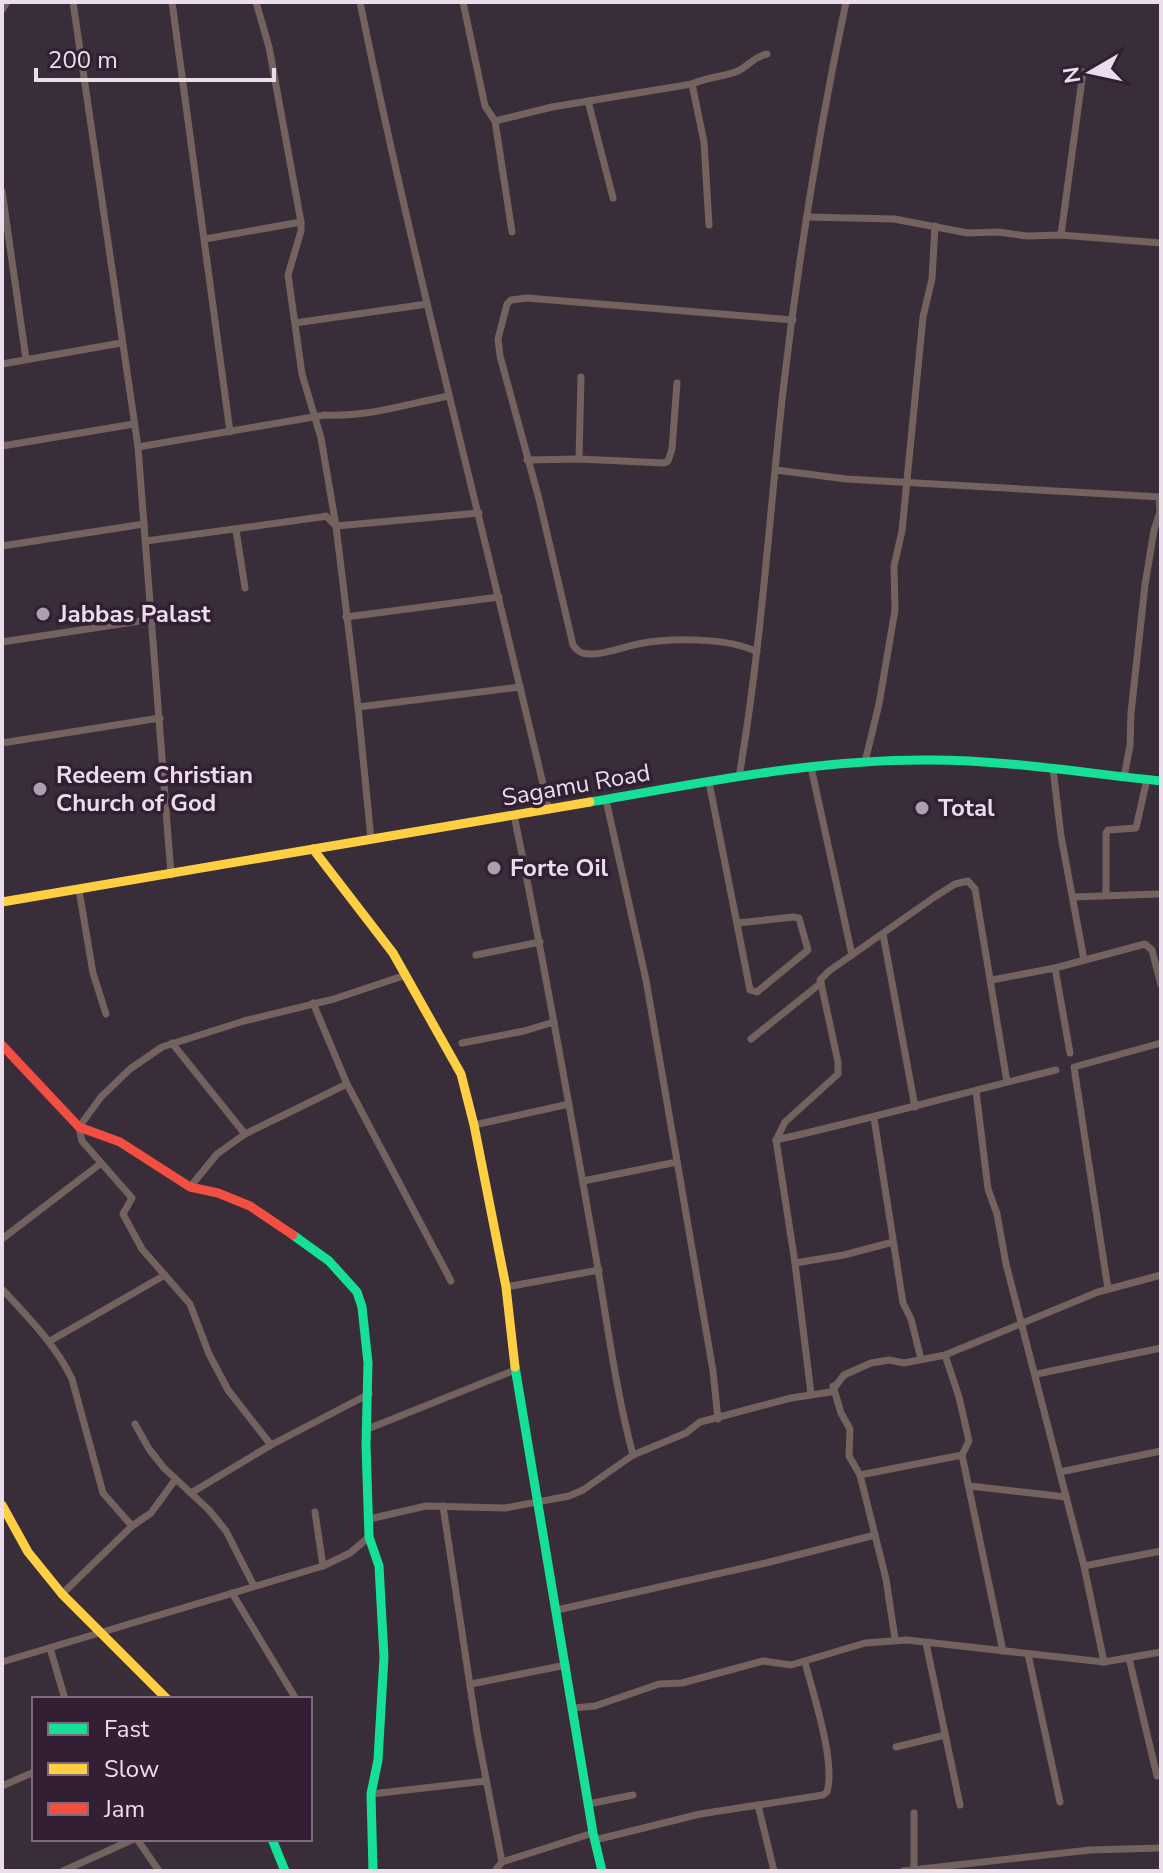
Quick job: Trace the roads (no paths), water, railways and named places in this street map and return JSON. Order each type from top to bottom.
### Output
[{"type":"main road","name":"Sagamu Road","points":[[2,902],[811,767],[930,760],[1161,781]]},
{"type":"main road","points":[[313,849],[365,912],[406,975],[454,1058],[474,1125],[506,1287],[515,1370],[602,1871]]},
{"type":"main road","points":[[2,1045],[79,1127],[120,1142],[190,1187],[218,1193],[250,1206],[275,1221],[342,1274],[357,1292],[362,1307],[369,1394],[365,1430],[369,1537],[379,1566],[384,1657],[378,1760],[371,1794],[373,1871]]},
{"type":"main road","points":[[2,1505],[28,1552],[62,1594],[165,1697]]},
{"type":"main road","points":[[273,1841],[285,1871]]},
{"type":"street","points":[[2,10],[7,2]]},
{"type":"street","points":[[73,2],[138,447],[171,875]]},
{"type":"street","points":[[172,2],[230,432]]},
{"type":"street","points":[[256,2],[269,47],[301,222],[298,244],[288,270],[302,374],[326,463],[336,526],[371,839]]},
{"type":"street","points":[[360,2],[427,304],[549,810]]},
{"type":"street","points":[[463,2],[485,106],[495,121],[512,232]]},
{"type":"street","points":[[739,777],[751,709],[807,217],[846,2]]},
{"type":"street","points":[[495,121],[588,101],[692,84],[714,75],[737,71],[755,57],[767,54]]},
{"type":"street","points":[[1061,235],[1083,72]]},
{"type":"street","points":[[692,84],[704,142],[709,225]]},
{"type":"street","points":[[588,101],[613,198]]},
{"type":"street","points":[[2,191],[26,359]]},
{"type":"street","points":[[807,217],[894,219],[968,233],[1061,235],[1161,243]]},
{"type":"street","points":[[205,239],[301,222]]},
{"type":"street","points":[[865,762],[879,704],[895,610],[894,566],[902,531],[923,317],[932,279],[935,226]]},
{"type":"street","points":[[757,652],[741,644],[662,640],[604,652],[588,654],[578,651],[573,645],[498,343],[507,304],[511,300],[527,298],[793,320]]},
{"type":"street","points":[[295,323],[427,304]]},
{"type":"street","points":[[2,364],[121,343]]},
{"type":"street","points":[[579,459],[581,377]]},
{"type":"street","points":[[527,460],[579,459],[658,464],[668,461],[672,449],[677,383]]},
{"type":"street","points":[[138,447],[314,417],[363,415],[449,396]]},
{"type":"street","points":[[2,446],[134,424]]},
{"type":"street","points":[[776,470],[846,479],[1160,497],[1160,512],[1145,585],[1130,746],[1124,777]]},
{"type":"street","points":[[336,526],[479,513]]},
{"type":"street","points":[[146,541],[326,516],[336,526]]},
{"type":"street","points":[[2,546],[144,524]]},
{"type":"street","points":[[236,530],[245,588]]},
{"type":"street","points":[[346,617],[499,597]]},
{"type":"street","points":[[2,642],[153,619]]},
{"type":"street","points":[[741,644],[759,637]]},
{"type":"street","points":[[358,707],[520,687]]},
{"type":"street","points":[[2,743],[160,718]]},
{"type":"street","points":[[811,767],[852,955]]},
{"type":"street","points":[[1053,769],[1061,836],[1084,960]]},
{"type":"street","points":[[1106,894],[1106,833],[1108,830],[1136,828],[1147,779]]},
{"type":"street","points":[[709,782],[750,990],[753,992],[776,978],[808,950],[799,918],[738,923]]},
{"type":"street","points":[[606,800],[646,980],[713,1371],[718,1419]]},
{"type":"street","points":[[514,815],[599,1270],[612,1362],[633,1455]]},
{"type":"street","points":[[751,1039],[821,983],[824,975],[936,896],[955,884],[968,881],[975,889],[1007,1082]]},
{"type":"street","points":[[79,890],[93,973],[106,1014]]},
{"type":"street","points":[[1073,897],[1158,894]]},
{"type":"street","points":[[883,934],[915,1107]]},
{"type":"street","points":[[476,955],[540,942]]},
{"type":"street","points":[[992,980],[1055,968],[1145,944],[1152,950],[1161,985]]},
{"type":"street","points":[[1055,968],[1070,1053]]},
{"type":"street","points":[[271,1445],[228,1390],[209,1354],[190,1304],[142,1249],[124,1219],[124,1209],[132,1198],[82,1141],[79,1127],[101,1097],[130,1069],[162,1047],[406,975]]},
{"type":"street","points":[[811,1394],[776,1140],[785,1122],[838,1074],[821,983]]},
{"type":"street","points":[[313,1003],[347,1084],[451,1281]]},
{"type":"street","points":[[462,1043],[554,1022]]},
{"type":"street","points":[[172,1043],[245,1134]]},
{"type":"street","points":[[1108,1289],[1074,1067],[1161,1043]]},
{"type":"street","points":[[776,1140],[874,1118],[943,1097],[1056,1070]]},
{"type":"street","points":[[190,1187],[217,1154],[245,1134],[347,1084]]},
{"type":"street","points":[[976,1091],[988,1189],[1037,1374],[1104,1662]]},
{"type":"street","points":[[474,1125],[569,1104]]},
{"type":"street","points":[[874,1118],[903,1303],[911,1319],[921,1359]]},
{"type":"street","points":[[583,1181],[677,1162]]},
{"type":"street","points":[[2,1239],[100,1164]]},
{"type":"street","points":[[795,1263],[844,1255],[893,1242]]},
{"type":"street","points":[[506,1287],[599,1270]]},
{"type":"street","points":[[50,1341],[165,1275]]},
{"type":"street","points":[[369,1519],[443,1506],[505,1508],[569,1496],[583,1490],[633,1455],[686,1433],[700,1422],[811,1394],[831,1392],[844,1375],[871,1363],[889,1360],[904,1363],[945,1355],[1108,1289],[1161,1275]]},
{"type":"street","points":[[2,1289],[50,1341],[72,1379],[103,1493],[132,1526]]},
{"type":"street","points":[[1037,1374],[1161,1348]]},
{"type":"street","points":[[945,1355],[969,1441],[962,1455],[1003,1651]]},
{"type":"street","points":[[365,1430],[515,1370]]},
{"type":"street","points":[[833,1386],[841,1413],[850,1429],[849,1456],[860,1475],[886,1579],[895,1639]]},
{"type":"street","points":[[191,1493],[271,1445],[369,1394]]},
{"type":"street","points":[[135,1424],[149,1449],[175,1480],[209,1510],[226,1531],[254,1586]]},
{"type":"street","points":[[1060,1472],[1161,1451]]},
{"type":"street","points":[[860,1475],[962,1455]]},
{"type":"street","points":[[62,1594],[132,1526],[151,1513],[175,1480]]},
{"type":"street","points":[[970,1486],[1066,1497]]},
{"type":"street","points":[[443,1506],[486,1781],[502,1862]]},
{"type":"street","points":[[315,1512],[323,1566]]},
{"type":"street","points":[[557,1610],[875,1535]]},
{"type":"street","points":[[2,1662],[323,1566],[350,1553],[369,1537]]},
{"type":"street","points":[[1084,1566],[1161,1551]]},
{"type":"street","points":[[232,1593],[295,1697]]},
{"type":"street","points":[[574,1708],[595,1706],[659,1684],[682,1683],[742,1665],[769,1660],[779,1664],[805,1662],[865,1643],[895,1639],[1104,1662],[1161,1652]]},
{"type":"street","points":[[926,1643],[960,1805]]},
{"type":"street","points":[[50,1648],[64,1697]]},
{"type":"street","points":[[1028,1654],[1060,1802]]},
{"type":"street","points":[[1129,1658],[1157,1758],[1157,1776]]},
{"type":"street","points":[[495,1871],[502,1862],[594,1836],[827,1792],[827,1757],[805,1662]]},
{"type":"street","points":[[471,1684],[566,1665]]},
{"type":"street","points":[[896,1747],[945,1735]]},
{"type":"street","points":[[2,1786],[32,1773]]},
{"type":"street","points":[[371,1794],[486,1781]]},
{"type":"street","points":[[588,1804],[633,1795]]},
{"type":"street","points":[[758,1805],[774,1871]]},
{"type":"street","points":[[914,1813],[914,1869]]},
{"type":"street","points":[[63,1871],[131,1841]]},
{"type":"street","points":[[137,1841],[159,1871]]},
{"type":"street","points":[[903,1871],[956,1869],[1090,1850],[1161,1848]]},
{"type":"place","name":"Jabbas Palast","points":[[43,614]]},
{"type":"place","name":"Redeem Christian Church of God","points":[[40,789]]},
{"type":"place","name":"Total","points":[[922,808]]},
{"type":"place","name":"Forte Oil","points":[[494,868]]}]
